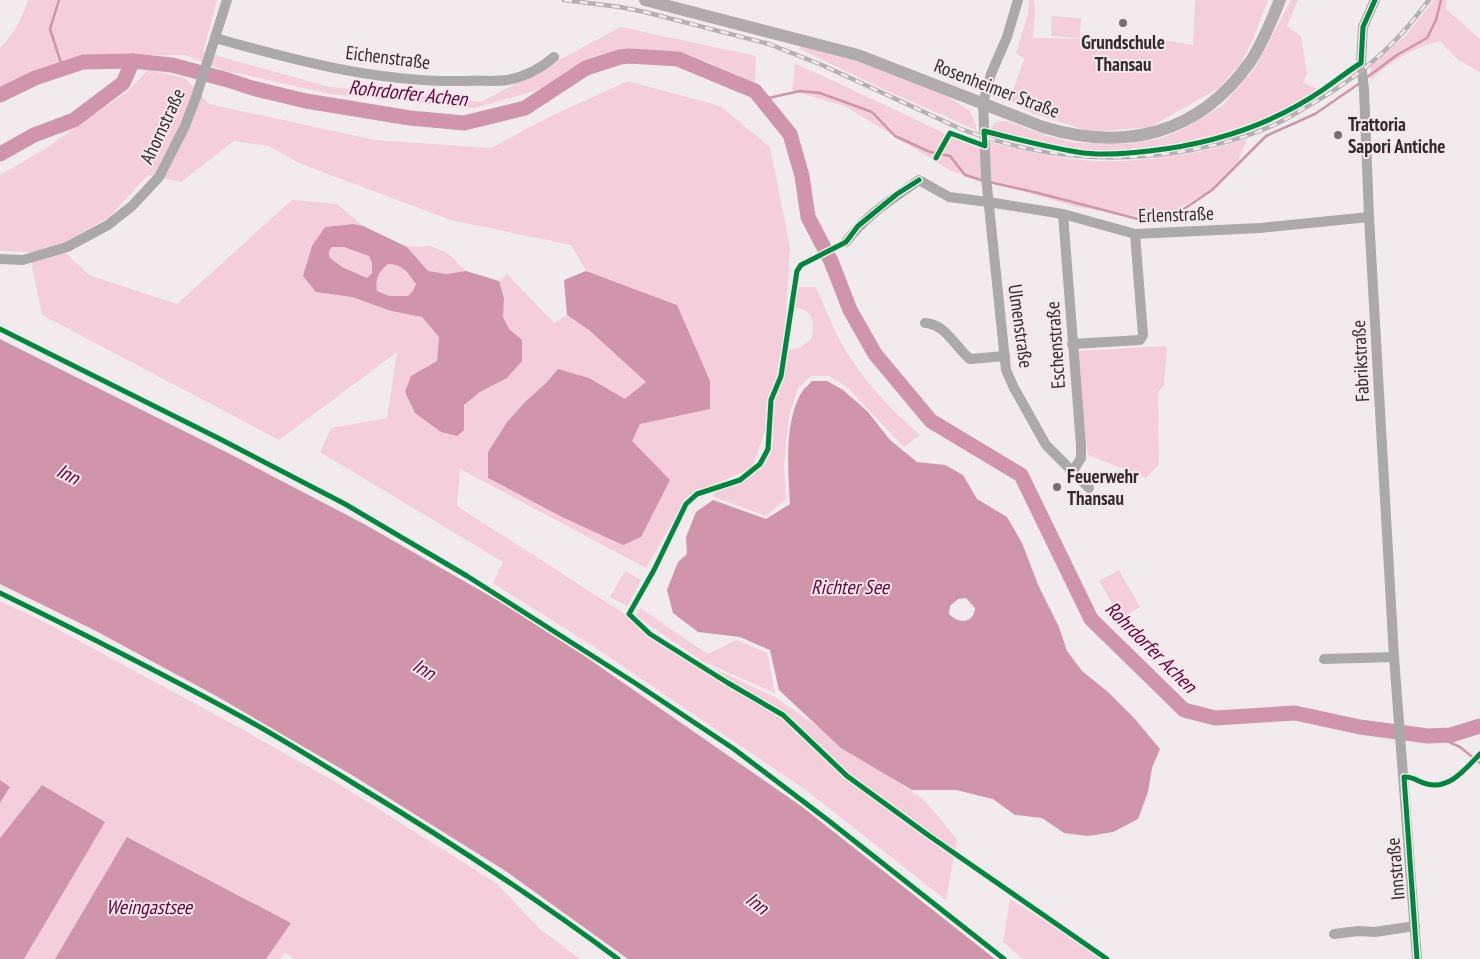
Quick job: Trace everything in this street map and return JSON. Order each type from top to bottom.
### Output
[{"type":"main road","name":"Rosenheimer Straße","points":[[645,0],[858,55],[1066,134],[1087,137],[1125,138],[1165,130],[1200,112],[1225,92],[1250,61],[1268,29],[1280,0]]},
{"type":"street","name":"Ahornstraße","points":[[0,260],[23,260],[68,247],[108,225],[132,206],[158,177],[185,126],[199,89],[227,0]]},
{"type":"street","points":[[988,202],[983,103],[1018,0]]},
{"type":"street","name":"Fabrikstraße","points":[[1375,0],[1362,27],[1361,63],[1364,86],[1369,217],[1394,657],[1400,722]]},
{"type":"street","name":"Eichenstraße","points":[[215,38],[305,62],[357,73],[439,81],[507,80],[539,69],[554,57]]},
{"type":"street","name":"Erlenstraße","points":[[846,242],[858,226],[897,194],[920,180],[950,197],[1063,214],[1135,234],[1260,228],[1369,217]]},
{"type":"street","name":"Ulmenstraße","points":[[988,202],[1006,370],[1046,445],[1089,488]]},
{"type":"street","name":"Eschenstraße","points":[[1063,214],[1081,445],[1081,458],[1072,471]]},
{"type":"street","points":[[1072,344],[1140,340],[1143,334],[1135,234]]},
{"type":"street","points":[[925,323],[938,325],[970,359],[1005,356]]},
{"type":"street","points":[[1324,659],[1394,657]]},
{"type":"street","name":"Innstraße","points":[[1400,722],[1417,959]]},
{"type":"street","points":[[1334,934],[1358,931],[1375,932],[1415,926]]},
{"type":"shaded area","points":[[28,0],[217,0],[203,52],[330,87],[481,102],[621,27],[756,56],[755,83],[708,62],[667,51],[622,53],[586,61],[548,87],[475,108],[330,94],[222,70],[185,55],[84,56],[0,94],[0,48],[17,26]]},
{"type":"shaded area","points":[[1029,0],[1034,0],[1033,38],[1163,40],[1193,45],[1195,0],[1268,0],[1253,39],[1241,63],[1219,88],[1150,127],[1091,132],[1032,113],[1007,99],[1014,88],[1024,59],[1016,53],[1028,14]]},
{"type":"shaded area","points":[[1291,0],[1298,0],[1287,26],[1301,36],[1307,74],[1303,83],[1319,89],[1274,115],[1244,128],[1183,144],[1150,149],[1112,151],[1071,149],[990,129],[996,122],[1007,121],[1047,136],[1076,143],[1128,144],[1163,138],[1185,128],[1223,105],[1255,68]]},
{"type":"shaded area","points":[[1434,0],[1447,0],[1446,9],[1480,39],[1480,72],[1458,60],[1440,41],[1421,47],[1403,56],[1371,80],[1370,67],[1406,35]]},
{"type":"shaded area","points":[[1052,16],[1081,18],[1080,38],[1051,36]]},
{"type":"shaded area","points":[[801,45],[876,66],[937,89],[970,111],[976,130],[881,88],[800,49]]},
{"type":"shaded area","points":[[795,64],[957,139],[986,150],[988,142],[1055,157],[1079,160],[1128,161],[1176,156],[1247,139],[1238,161],[1208,192],[1160,219],[1077,207],[951,171],[845,106],[792,91]]},
{"type":"shaded area","points":[[148,70],[185,78],[209,104],[375,140],[491,148],[549,117],[628,81],[720,106],[770,147],[790,247],[785,328],[769,419],[752,468],[688,496],[646,568],[460,469],[457,506],[698,661],[776,698],[924,800],[957,839],[946,900],[807,791],[593,646],[493,583],[503,562],[320,452],[331,428],[387,418],[397,352],[279,440],[42,315],[29,252],[0,251],[0,175],[42,151],[128,91]],"holes":[[[234,141],[269,146],[295,161],[322,172],[451,220],[571,245],[586,271],[677,305],[710,409],[640,424],[631,441],[623,545],[562,517],[488,478],[488,452],[507,422],[558,369],[589,378],[625,399],[646,382],[589,330],[567,315],[554,323],[507,274],[499,281],[504,298],[503,317],[509,329],[522,341],[507,378],[480,392],[464,405],[464,430],[412,376],[437,361],[439,337],[422,317],[391,311],[352,297],[316,292],[325,227],[353,224],[363,226],[337,204],[292,200],[177,304],[89,275],[59,247],[109,217],[148,175],[181,182]]]},
{"type":"shaded area","points":[[430,246],[448,253],[466,271],[447,274],[428,271],[407,247]]},
{"type":"shaded area","points":[[332,247],[344,247],[369,256],[372,263],[372,273],[367,278],[342,267],[329,257],[329,251]]},
{"type":"shaded area","points":[[388,264],[401,267],[416,284],[408,296],[389,296],[377,291],[378,276]]},
{"type":"shaded area","points":[[796,287],[816,287],[836,333],[859,370],[883,400],[920,435],[904,447],[848,388],[829,376],[811,376],[798,388],[789,416],[784,465],[786,499],[766,516],[714,497],[714,491],[737,484],[766,463],[769,453],[775,397],[782,383],[788,350],[799,348],[811,339],[812,317],[801,308],[794,307]]},
{"type":"shaded area","points":[[1167,346],[1164,385],[1158,392],[1159,464],[1146,478],[1088,455],[1076,353],[1079,351]]},
{"type":"shaded area","points":[[1119,570],[1140,607],[1121,618],[1099,581]]},
{"type":"shaded area","points":[[625,571],[641,580],[627,606],[610,597]]},
{"type":"shaded area","points":[[0,601],[50,625],[334,781],[496,883],[541,930],[580,959],[293,959],[285,952],[280,959],[266,959],[291,923],[128,837],[55,959],[24,959],[104,822],[42,785],[0,838],[0,803],[10,788],[0,780]]},
{"type":"shaded area","points":[[640,608],[708,654],[737,640],[767,653],[775,693],[702,661],[636,616]]},
{"type":"shaded area","points":[[1010,899],[1106,959],[1023,959],[1003,942]]},
{"type":"water","points":[[353,224],[363,226],[407,247],[428,271],[447,274],[466,271],[499,281],[504,298],[503,317],[509,329],[522,340],[522,361],[507,378],[480,392],[464,405],[464,430],[457,436],[441,432],[415,413],[405,392],[411,376],[437,361],[439,337],[422,317],[391,311],[352,297],[316,292],[303,276],[312,246],[325,227]],"holes":[[[332,247],[344,247],[369,256],[372,263],[372,273],[367,278],[342,267],[329,257],[329,251]],[[388,264],[401,267],[416,284],[408,296],[389,296],[377,291],[378,276]]]},
{"type":"water","points":[[586,271],[677,305],[710,381],[710,409],[640,424],[632,441],[670,480],[641,537],[623,545],[562,517],[488,478],[488,452],[507,422],[558,369],[589,378],[625,399],[646,382],[589,330],[567,315],[564,280]]},
{"type":"water","name":"Inn","points":[[0,339],[232,455],[364,524],[497,600],[586,657],[801,806],[995,959],[628,959],[504,870],[352,775],[218,697],[96,631],[0,584]]},
{"type":"water","name":"Richter See","points":[[812,381],[827,381],[843,390],[867,411],[890,440],[917,462],[945,465],[963,475],[977,499],[1007,517],[1022,543],[1039,587],[1059,627],[1067,651],[1082,671],[1108,692],[1135,719],[1160,749],[1152,768],[1148,792],[1138,819],[1113,832],[1088,836],[1064,833],[1042,818],[1015,815],[993,799],[956,790],[912,790],[841,748],[779,690],[770,650],[740,637],[698,632],[673,613],[667,590],[678,562],[687,554],[686,537],[696,512],[713,500],[766,519],[790,504],[788,462],[792,417],[803,391]],"holes":[[[966,598],[975,608],[972,617],[965,621],[957,620],[949,614],[950,606],[958,599]]]},
{"type":"water","points":[[0,780],[10,787],[0,803]]},
{"type":"water","points":[[42,785],[105,822],[24,959],[0,959],[0,838]]},
{"type":"water","name":"Weingastsee","points":[[127,837],[291,923],[266,959],[55,959]]},
{"type":"waterway","points":[[59,0],[50,29],[63,69]]},
{"type":"waterway","points":[[1366,78],[1397,55],[1427,38],[1436,20],[1441,0]]},
{"type":"waterway","name":"Rohrdorfer Achen","points":[[0,95],[35,78],[83,62],[133,61],[172,65],[306,101],[410,118],[464,123],[525,108],[586,68],[629,56],[678,59],[755,91],[790,134],[802,176],[808,217],[831,261],[850,310],[875,354],[931,421],[1021,475],[1091,619],[1184,710],[1215,718],[1295,713],[1360,727],[1428,736],[1451,735],[1480,726]]},
{"type":"waterway","name":"Rohrdorfer Achen","points":[[0,154],[34,135],[74,120],[123,83],[133,61]]},
{"type":"waterway","points":[[989,182],[1138,219],[1178,213],[1212,190],[1266,136],[1315,114],[1360,83]]},
{"type":"waterway","points":[[764,99],[800,91],[820,93],[872,112],[895,136],[930,152],[950,156],[965,175],[984,181]]},
{"type":"waterway","points":[[1436,736],[1460,747],[1480,763]]},
{"type":"railway","points":[[564,0],[645,12],[769,44],[822,65],[961,129],[1015,146],[1069,155],[1097,157],[1152,156],[1180,152],[1230,141],[1282,121],[1321,99],[1370,64],[1393,43],[1429,0]]},
{"type":"cycle path","points":[[936,158],[950,133],[985,146],[984,131],[1065,150],[1104,154],[1172,148],[1240,131],[1262,123],[1304,102],[1361,63],[1363,27],[1375,0]]},
{"type":"cycle path","points":[[919,180],[897,194],[858,226],[846,242],[801,265],[797,271],[781,376],[771,400],[768,449],[760,464],[740,480],[697,494],[686,504],[654,570],[629,614],[650,634],[783,715],[847,776],[928,835],[1107,959]]},
{"type":"cycle path","points":[[0,329],[345,504],[467,576],[635,683],[734,749],[1004,959]]},
{"type":"cycle path","points":[[0,593],[152,669],[284,741],[454,846],[521,890],[618,959]]},
{"type":"cycle path","points":[[1417,959],[1404,777],[1410,777],[1427,784],[1443,784],[1457,776],[1480,754]]},
{"type":"place","name":"Grundschule Thansau","points":[[1123,23]]},
{"type":"place","name":"Trattoria Sapori Antiche","points":[[1338,135]]},
{"type":"place","name":"Feuerwehr Thansau","points":[[1057,487]]}]
